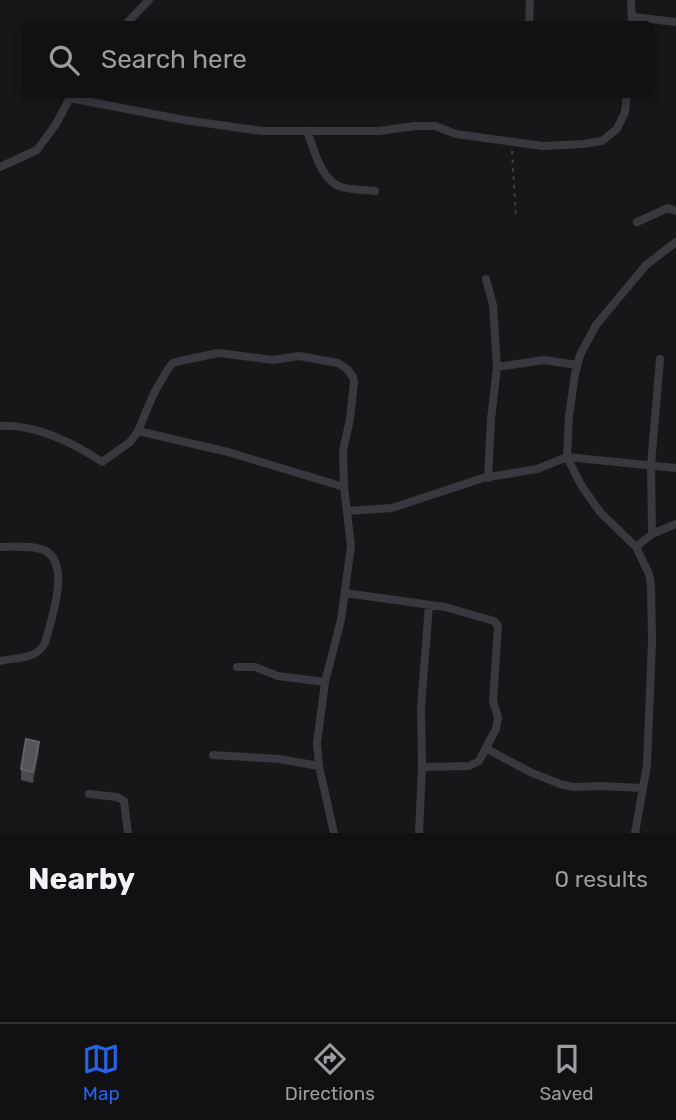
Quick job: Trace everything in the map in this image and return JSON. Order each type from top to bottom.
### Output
[{"type":"street","points":[[129,21],[149,0]]},
{"type":"street","points":[[528,21],[530,0]]},
{"type":"street","points":[[631,0],[632,21]]},
{"type":"street","points":[[655,22],[676,22]]},
{"type":"street","points":[[0,167],[37,150],[56,124],[70,98]]},
{"type":"street","points":[[80,98],[184,121],[262,131],[379,131],[435,126],[456,134],[543,146],[602,141],[617,129],[625,112],[627,98]]},
{"type":"street","points":[[307,131],[320,163],[333,183],[341,187],[375,191]]},
{"type":"street","points":[[637,222],[668,208],[676,211]]},
{"type":"street","points":[[635,833],[647,765],[652,585],[636,547],[600,512],[581,485],[567,457],[569,416],[580,355],[596,325],[646,265],[676,242]]},
{"type":"street","points":[[486,279],[493,305],[496,367],[488,478]]},
{"type":"street","points":[[0,426],[24,428],[56,437],[102,462],[130,442],[138,431],[153,393],[173,363],[227,353],[273,360],[299,356],[338,363],[347,369],[354,382],[343,451],[351,547],[341,620],[325,682],[317,743],[319,766],[334,833]]},
{"type":"street","points":[[652,534],[651,465],[660,359]]},
{"type":"street","points":[[496,367],[544,360],[578,365]]},
{"type":"street","points":[[138,431],[228,452],[344,488]]},
{"type":"street","points":[[347,511],[392,508],[474,481],[537,469],[567,457],[676,468]]},
{"type":"street","points":[[636,547],[652,534],[676,524]]},
{"type":"street","points":[[0,547],[35,547],[47,551],[59,569],[57,597],[42,650],[31,656],[0,662]]},
{"type":"street","points":[[345,593],[445,607],[494,621],[498,626],[493,701],[498,721],[487,749],[475,765],[422,767]]},
{"type":"street","points":[[419,833],[421,707],[429,605]]},
{"type":"street","points":[[237,667],[256,667],[278,676],[325,682]]},
{"type":"street","points":[[487,749],[530,772],[561,784],[574,787],[643,788]]},
{"type":"street","points":[[213,755],[319,766]]},
{"type":"street","points":[[89,794],[117,797],[124,801],[128,833]]},
{"type":"path","points":[[512,143],[516,219]]},
{"type":"building","points":[[26,739],[39,742],[33,772],[21,769]]}]
